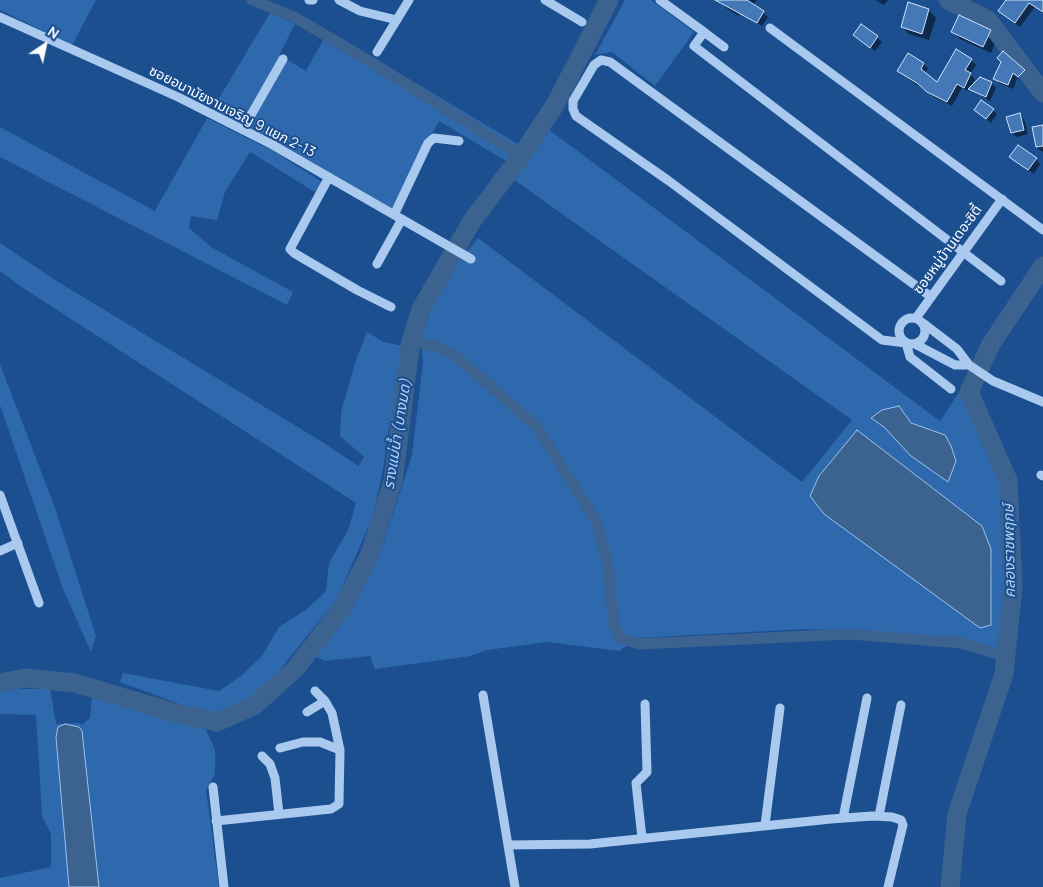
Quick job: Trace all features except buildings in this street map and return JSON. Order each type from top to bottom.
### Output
[{"type":"street","points":[[339,0],[360,11],[397,20]]},
{"type":"street","points":[[377,52],[409,0]]},
{"type":"street","points":[[545,0],[582,22]]},
{"type":"street","points":[[660,0],[724,47]]},
{"type":"street","name":"ซอยอนามัยงามเจริญ 9 แยก 2-13","points":[[0,17],[178,97],[243,129],[471,259]]},
{"type":"street","points":[[770,28],[1043,230]]},
{"type":"street","points":[[704,32],[694,46],[1001,281]]},
{"type":"street","points":[[243,129],[283,59]]},
{"type":"street","points":[[930,296],[610,62],[601,60],[594,65],[574,101],[573,109],[576,116],[669,180],[882,340],[911,343],[955,365],[971,366]]},
{"type":"street","points":[[377,264],[428,143],[434,138],[459,141]]},
{"type":"street","points":[[329,177],[290,249],[356,290],[391,307]]},
{"type":"street","name":"ซอยหมู่บ้านเดอะซิตี้","points":[[919,321],[907,318],[899,328],[900,337],[911,343],[924,336],[919,321],[930,296],[1002,199]]},
{"type":"street","points":[[919,321],[957,349],[971,366],[993,382],[1043,402]]},
{"type":"street","points":[[911,343],[910,357],[951,389]]},
{"type":"street","points":[[0,495],[39,603]]},
{"type":"street","points":[[0,550],[18,543]]},
{"type":"street","points":[[216,821],[331,809],[339,804],[340,750],[332,713],[325,701],[315,691]]},
{"type":"street","points":[[483,695],[515,887]]},
{"type":"street","points":[[843,818],[867,698]]},
{"type":"street","points":[[307,712],[325,701]]},
{"type":"street","points":[[642,838],[636,783],[647,772],[645,704]]},
{"type":"street","points":[[879,816],[901,705]]},
{"type":"street","points":[[765,825],[780,708]]},
{"type":"street","points":[[280,748],[303,742],[320,742],[340,750]]},
{"type":"street","points":[[262,756],[270,764],[275,778],[279,814]]},
{"type":"street","points":[[214,787],[224,887]]},
{"type":"street","points":[[508,845],[590,844],[843,818],[892,817],[901,820],[903,825],[888,887]]},
{"type":"shaded area","points":[[0,0],[96,0],[72,45],[0,10]]},
{"type":"shaded area","points":[[625,0],[651,0],[694,32],[655,86],[612,52],[595,55]]},
{"type":"shaded area","points":[[270,13],[295,24],[279,55],[306,71],[323,40],[332,33],[521,146],[508,162],[439,121],[392,208],[271,139],[212,110]]},
{"type":"shaded area","points":[[207,118],[273,151],[322,182],[315,192],[250,152],[225,192],[217,220],[191,216],[189,228],[211,247],[293,292],[287,305],[0,157],[0,127],[155,211]]},
{"type":"shaded area","points":[[548,129],[940,421],[969,377],[977,392],[990,448],[1000,476],[1006,535],[1003,652],[934,637],[883,632],[806,629],[638,638],[619,651],[547,642],[487,650],[471,656],[375,669],[370,656],[325,661],[311,654],[325,642],[379,557],[412,455],[423,362],[421,338],[433,304],[459,261],[478,238],[802,482],[852,420],[513,179]],"holes":[[[871,418],[911,423],[945,435],[911,456],[884,427]],[[982,526],[992,570],[990,595]]]},
{"type":"shaded area","points":[[0,243],[55,280],[324,443],[358,466],[364,457],[340,436],[341,412],[356,360],[367,332],[384,342],[403,346],[395,417],[389,428],[383,470],[373,516],[337,599],[266,687],[225,713],[201,712],[120,682],[123,673],[219,691],[242,675],[262,656],[279,627],[307,609],[326,591],[329,563],[348,530],[356,503],[20,286],[0,271]]},
{"type":"shaded area","points":[[0,364],[55,508],[96,636],[91,652],[63,589],[0,405]]},
{"type":"shaded area","points":[[899,406],[911,423],[945,435],[956,461],[948,482],[911,456],[884,427],[871,418],[882,410]]},
{"type":"shaded area","points":[[857,430],[982,526],[991,549],[991,625],[980,628],[824,514],[810,496],[819,476]]},
{"type":"shaded area","points":[[13,689],[50,689],[56,724],[79,723],[82,725],[90,718],[92,695],[205,728],[215,750],[215,774],[206,790],[219,887],[99,887],[82,732],[56,737],[69,887],[0,887],[0,878],[51,867],[51,834],[42,816],[36,715],[0,714],[0,692]]},
{"type":"shaded area","points":[[65,724],[79,727],[82,731],[99,887],[69,887],[56,737],[58,727]]},
{"type":"waterway","points":[[252,0],[294,17],[361,56],[521,156]]},
{"type":"waterway","name":"รางแม่น้ำ (บางมด)","points":[[0,683],[26,678],[75,683],[179,714],[217,722],[255,705],[296,668],[342,608],[370,554],[393,481],[411,341],[421,309],[472,221],[521,156],[555,105],[609,0]]},
{"type":"waterway","name":"คลองราชพฤกษ์","points":[[948,0],[988,20],[1043,93]]},
{"type":"waterway","name":"คลองราชพฤกษ์","points":[[950,887],[957,814],[1004,674],[1013,587],[1008,480],[969,392],[991,344],[1043,266]]},
{"type":"waterway","points":[[411,341],[438,347],[459,359],[537,427],[596,521],[608,565],[614,627],[622,639],[640,644],[850,634],[961,643],[1007,657]]}]
